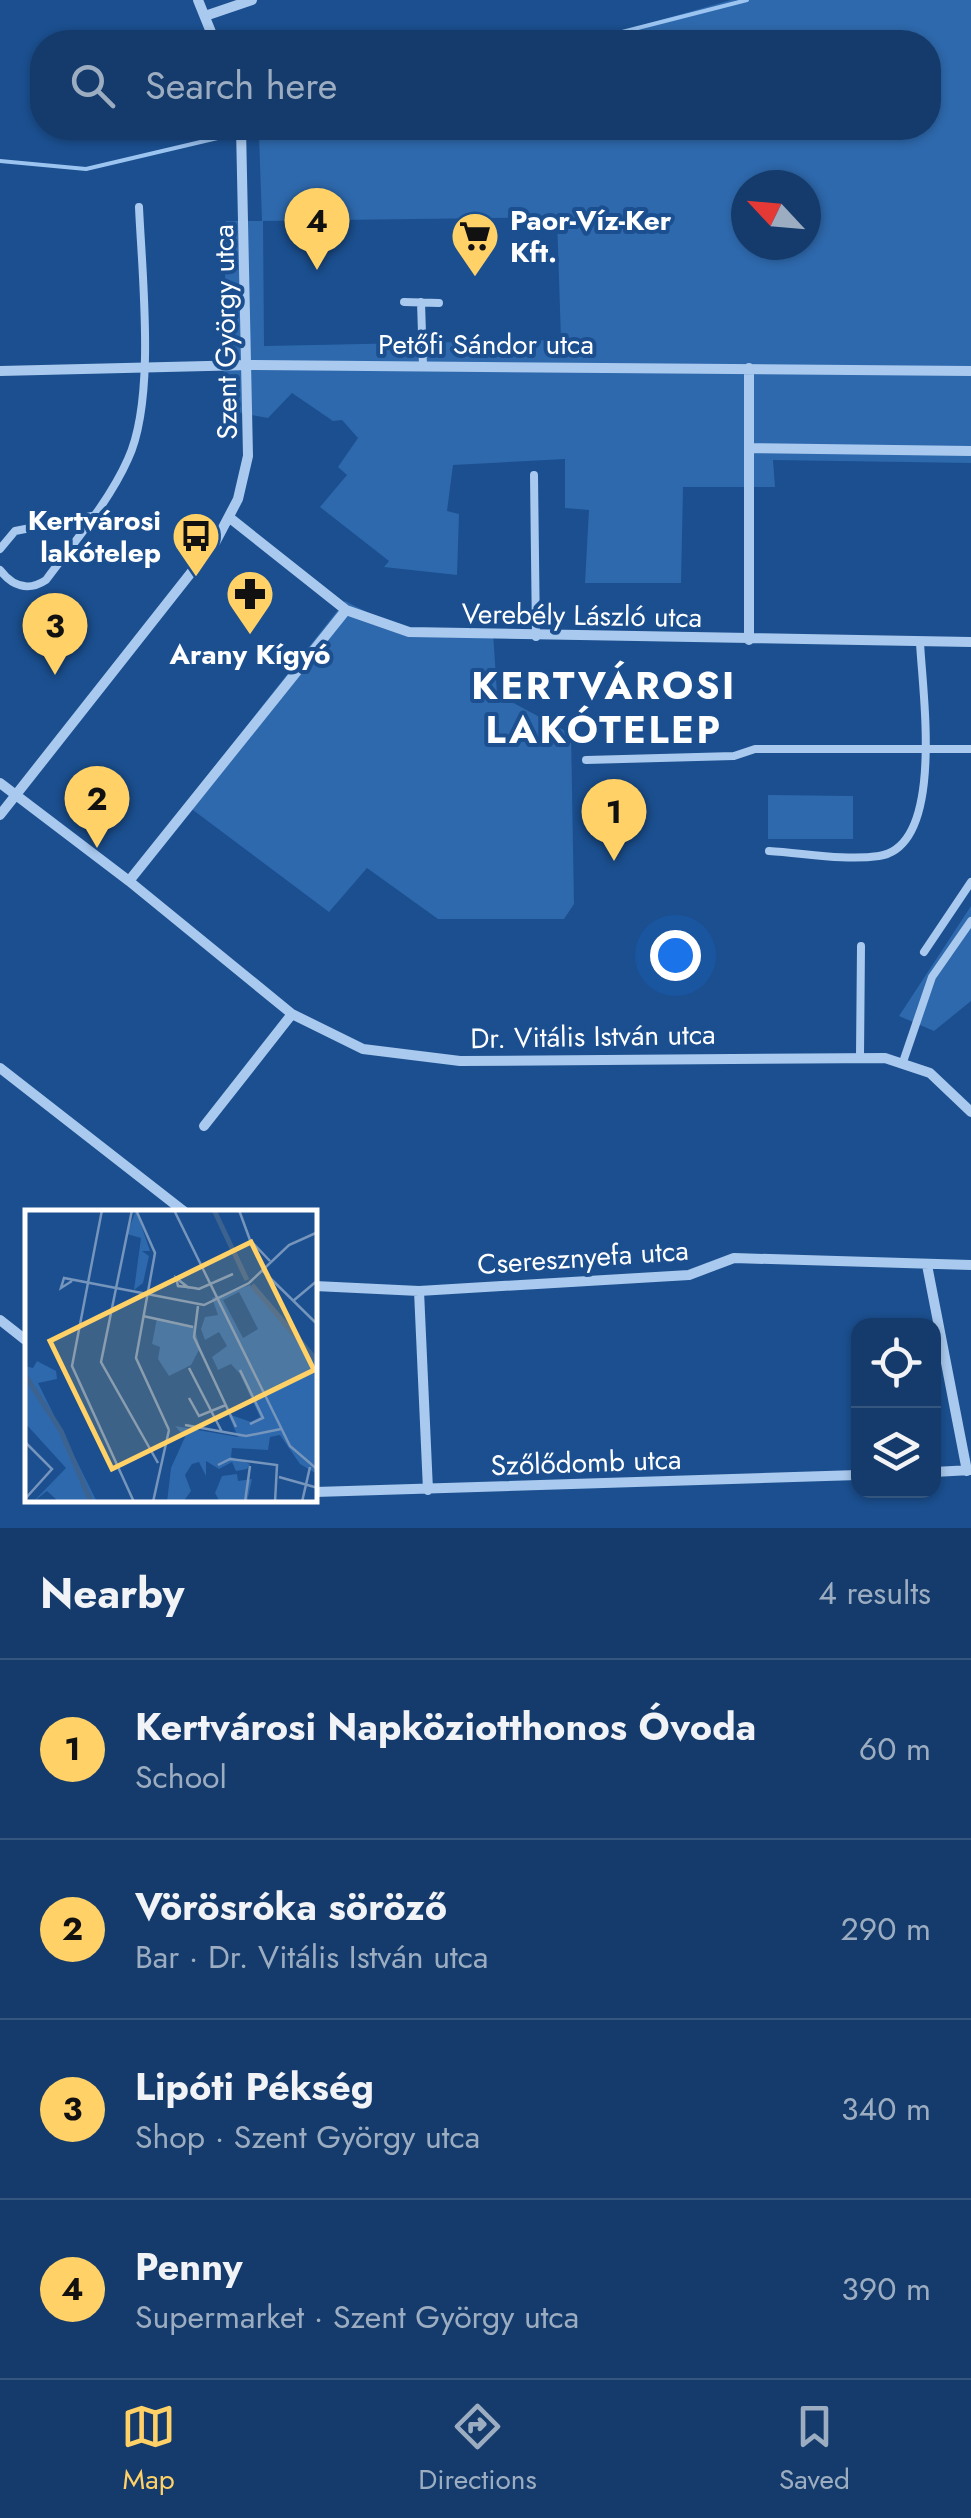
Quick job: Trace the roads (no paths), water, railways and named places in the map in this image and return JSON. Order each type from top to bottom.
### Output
[{"type":"street","points":[[198,0],[210,30]]},
{"type":"street","points":[[205,16],[252,0]]},
{"type":"street","name":"Szent György utca","points":[[0,815],[205,556],[230,518],[248,456],[241,140]]},
{"type":"street","name":"Petőfi Sándor utca","points":[[0,372],[249,365],[971,371]]},
{"type":"street","points":[[748,368],[749,640]]},
{"type":"street","points":[[749,448],[971,451]]},
{"type":"street","name":"Verebély László utca","points":[[230,518],[346,610],[409,632],[971,642]]},
{"type":"street","points":[[129,881],[346,610]]},
{"type":"street","name":"Dr. Vitális István utca","points":[[0,783],[129,881],[292,1014],[363,1048],[460,1061],[860,1056],[904,1062]]},
{"type":"street","points":[[204,1126],[292,1014]]},
{"type":"street","points":[[904,1062],[948,1086],[971,1112]]},
{"type":"street","points":[[0,1068],[182,1210]]},
{"type":"street","name":"Cseresznyefa utca","points":[[318,1286],[419,1291],[690,1276],[734,1258],[971,1265]]},
{"type":"street","points":[[928,1264],[969,1470],[941,1472]]},
{"type":"street","points":[[419,1291],[428,1490]]},
{"type":"street","points":[[0,1320],[25,1340]]},
{"type":"street","name":"Szőlődomb utca","points":[[318,1492],[851,1474]]},
{"type":"lane","points":[[0,570],[7,580],[35,588],[46,580],[128,462],[136,439],[142,369],[139,207]]},
{"type":"lane","points":[[404,302],[439,303]]},
{"type":"lane","points":[[422,302],[423,366]]},
{"type":"lane","points":[[534,475],[536,637]]},
{"type":"lane","points":[[0,549],[16,531],[92,516]]},
{"type":"lane","points":[[770,851],[879,856],[893,851],[922,812],[920,642]]},
{"type":"lane","points":[[586,760],[734,756],[755,749],[971,749]]},
{"type":"lane","points":[[924,952],[971,882]]},
{"type":"lane","points":[[904,1062],[932,977],[971,921]]},
{"type":"lane","points":[[860,1056],[861,946]]},
{"type":"waterway","points":[[630,30],[747,0]]},
{"type":"waterway","points":[[0,161],[86,169],[209,140]]},
{"type":"place","name":"Penny","points":[[317,270]]},
{"type":"place","name":"Paor-Víz-Ker Kft.","points":[[475,278]]},
{"type":"place","name":"Kertvárosi lakótelep","points":[[196,578]]},
{"type":"place","name":"Arany Kígyó","points":[[250,636]]},
{"type":"place","name":"Lipóti Pékség","points":[[55,675]]},
{"type":"place","name":"Vörösróka söröző","points":[[97,848]]},
{"type":"place","name":"Kertvárosi Napköziotthonos Óvoda","points":[[614,861]]},
{"type":"district","name":"KERTVÁROSI LAKÓTELEP","points":[[604,708]]}]
